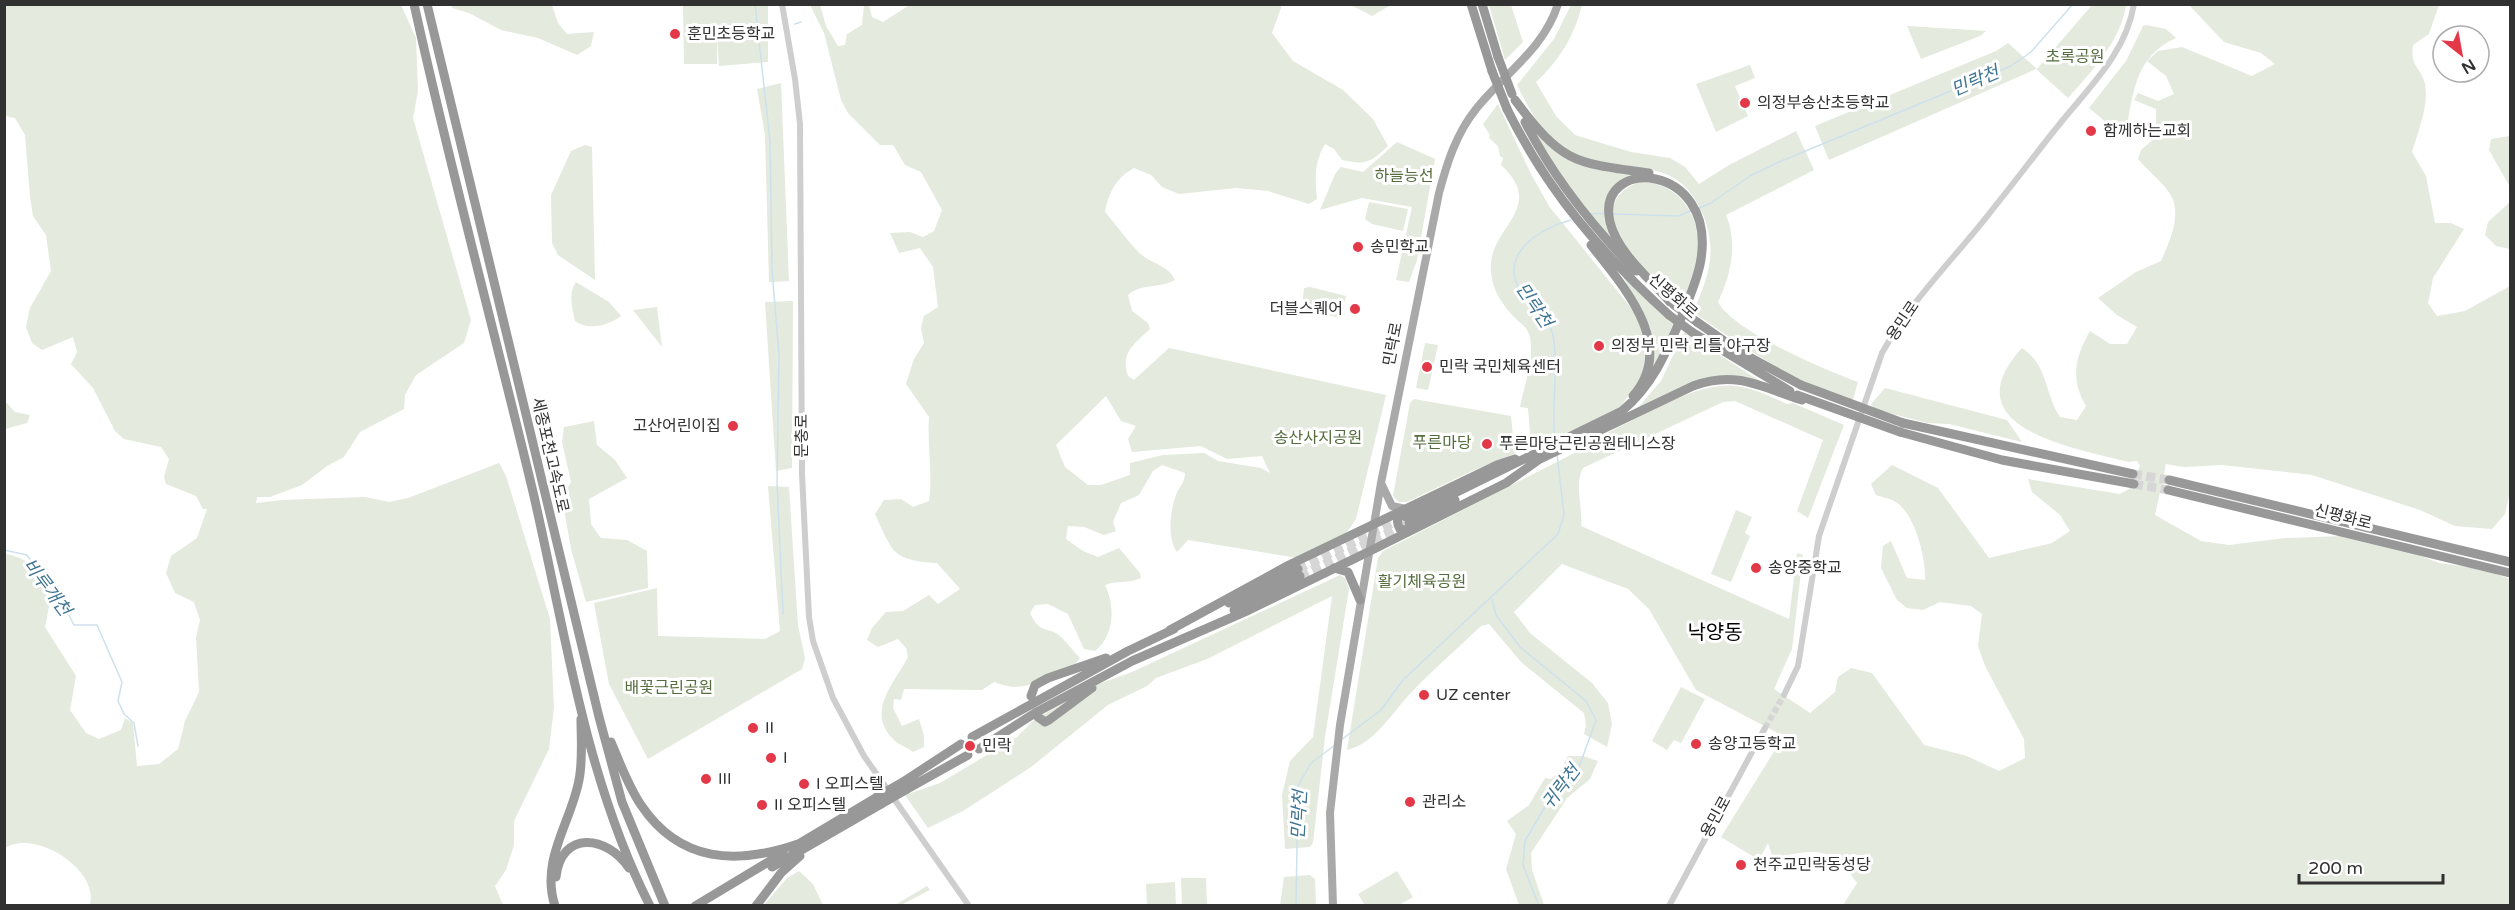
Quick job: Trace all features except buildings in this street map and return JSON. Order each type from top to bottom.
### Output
[{"type":"highway","name":"세종포천고속도로","points":[[414,4],[516,420],[580,701],[602,783],[637,881],[650,906]]},
{"type":"highway","name":"세종포천고속도로","points":[[427,4],[599,717],[622,802],[665,906]]},
{"type":"highway","name":"신평화로","points":[[1472,4],[1492,71],[1507,109],[1550,187],[1593,238],[1671,307],[1692,332],[1797,397],[1837,411],[1901,427],[2133,479],[2002,460],[1901,427],[1801,385],[1740,352],[1671,307]]},
{"type":"highway","name":"신평화로","points":[[1482,4],[1498,57],[1514,97],[1593,238]]},
{"type":"highway","points":[[1514,97],[1540,134],[1570,157],[1603,168],[1664,176],[1675,180],[1688,195],[1701,222],[1706,242],[1701,280],[1668,362],[1646,397],[1600,427]]},
{"type":"highway","points":[[1671,307],[1612,229],[1609,215],[1611,200],[1619,188],[1636,177],[1674,184],[1688,195]]},
{"type":"highway","points":[[1593,238],[1640,313],[1650,351],[1645,374],[1636,392],[1600,427]]},
{"type":"highway","points":[[1170,630],[1300,576],[1335,568],[1368,552],[1407,520],[1567,442],[1693,386],[1713,379],[1749,381],[1797,397]]},
{"type":"highway","points":[[972,737],[1289,565],[1374,525],[1407,520],[1506,483],[1541,455]]},
{"type":"highway","name":"신평화로","points":[[2511,562],[2168,485],[2511,573]]},
{"type":"highway","points":[[979,748],[1035,713],[1132,661],[1176,641],[1300,576],[1307,576],[1300,565],[1289,565]]},
{"type":"highway","points":[[1335,568],[1348,572],[1360,600]]},
{"type":"highway","points":[[1031,696],[1032,689],[1048,678],[1128,651]]},
{"type":"highway","points":[[1038,717],[1045,722],[1049,720],[1076,698],[1132,661]]},
{"type":"highway","points":[[555,906],[549,884],[552,857],[580,778],[580,701]]},
{"type":"highway","points":[[599,717],[640,804],[656,824],[678,841],[716,855],[735,858],[768,854],[798,844]]},
{"type":"highway","points":[[905,786],[961,744]]},
{"type":"highway","points":[[695,906],[798,844],[968,755]]},
{"type":"highway","points":[[756,906],[781,873],[796,859],[879,800]]},
{"type":"highway","points":[[706,906],[846,824]]},
{"type":"highway","points":[[561,906],[555,884],[557,867],[570,850],[587,841],[597,842],[611,848],[637,881]]},
{"type":"main road","name":"민락로","points":[[1333,906],[1330,813],[1340,725],[1368,552],[1415,305],[1449,158],[1474,111],[1527,56],[1542,36],[1558,4]]},
{"type":"main road","points":[[1381,483],[1392,506],[1407,520]]},
{"type":"street","name":"문충로","points":[[782,4],[800,124],[802,474],[813,641],[833,699],[864,756],[969,906]]},
{"type":"street","name":"용민로","points":[[1784,694],[1798,666],[1819,536],[1882,352],[1936,275],[1997,204],[2109,65],[2126,33],[2134,4]]},
{"type":"street","name":"용민로","points":[[1669,906],[1765,728]]},
{"type":"green space","points":[[5,4],[401,5],[416,38],[418,91],[413,118],[471,320],[464,343],[416,375],[405,395],[404,409],[360,432],[344,457],[327,466],[302,485],[270,497],[257,497],[256,503],[365,497],[389,502],[408,498],[499,463],[506,476],[550,619],[554,708],[549,749],[514,821],[514,845],[506,870],[495,886],[503,905],[90,905],[90,891],[85,878],[62,856],[47,848],[32,844],[18,844],[5,848],[5,554],[27,562],[52,592],[45,627],[76,676],[70,710],[86,733],[99,739],[121,730],[125,718],[133,723],[137,766],[159,764],[178,749],[185,721],[199,692],[196,637],[200,620],[194,602],[175,593],[166,573],[171,556],[197,538],[207,509],[203,509],[196,496],[166,484],[164,477],[169,459],[161,447],[124,439],[115,431],[93,388],[71,364],[77,352],[73,337],[42,350],[32,343],[26,327],[30,308],[51,271],[46,235],[33,216],[25,135],[15,118],[5,116]]},
{"type":"green space","name":"송산사지공원","points":[[911,4],[1282,5],[1272,33],[1293,61],[1343,90],[1373,119],[1388,146],[1372,159],[1357,162],[1342,160],[1334,149],[1325,144],[1316,171],[1317,199],[1309,204],[1268,191],[1236,188],[1179,194],[1162,187],[1151,175],[1134,168],[1122,176],[1114,186],[1105,212],[1135,249],[1166,269],[1175,280],[1139,289],[1128,295],[1132,311],[1148,323],[1150,329],[1134,344],[1127,355],[1128,376],[1134,380],[1169,348],[1386,395],[1356,519],[1345,535],[1297,558],[1188,540],[1177,552],[1172,539],[1171,516],[1185,473],[1162,465],[1153,471],[1139,495],[1121,503],[1113,522],[1116,531],[1104,535],[1084,527],[1068,526],[1066,539],[1083,551],[1098,557],[1119,548],[1140,573],[1141,578],[1136,580],[1105,585],[1112,611],[1110,629],[1102,645],[1095,651],[1084,649],[1068,614],[1048,604],[1035,605],[1030,613],[1038,625],[1060,636],[1080,658],[1059,674],[1019,687],[994,682],[982,690],[904,689],[901,700],[894,699],[893,708],[902,726],[919,719],[924,736],[924,747],[913,752],[894,740],[886,730],[882,719],[885,698],[908,657],[906,648],[898,639],[878,647],[867,640],[872,628],[886,612],[903,611],[929,595],[938,604],[960,589],[937,563],[911,560],[896,552],[886,538],[875,514],[884,500],[901,499],[913,507],[929,501],[929,417],[906,384],[914,359],[924,343],[921,328],[924,316],[938,307],[933,267],[920,248],[899,253],[890,233],[910,232],[923,237],[934,231],[942,210],[921,172],[905,165],[893,145],[880,145],[848,113],[841,100],[824,33],[810,5],[820,5],[826,26],[838,46],[845,45],[847,34],[862,25],[864,5],[869,5],[872,17],[883,22]],"holes":[[[1106,396],[1121,421],[1136,426],[1128,439],[1132,452],[1201,446],[1227,459],[1262,456],[1270,473],[1261,468],[1218,461],[1204,453],[1163,455],[1130,463],[1130,475],[1101,485],[1088,485],[1065,467],[1056,445]]]},
{"type":"green space","points":[[452,5],[552,5],[558,23],[567,34],[594,32],[591,46],[577,55],[538,38],[501,30],[469,13],[452,8]]},
{"type":"green space","points":[[683,5],[768,5],[768,62],[719,66],[717,37],[717,64],[684,64]]},
{"type":"green space","points":[[1351,5],[1391,5],[1372,16]]},
{"type":"green space","points":[[1489,5],[1511,5],[1523,42],[1505,60]]},
{"type":"green space","points":[[1571,5],[1582,5],[1570,37],[1559,56],[1536,82],[1556,116],[1575,135],[1631,152],[1670,158],[1685,167],[1699,184],[1729,165],[1796,131],[1814,170],[1726,215],[1732,237],[1731,259],[1718,302],[1727,314],[1782,349],[1858,382],[1853,400],[1789,374],[1693,312],[1707,273],[1710,248],[1706,221],[1685,187],[1675,179],[1653,170],[1597,163],[1578,157],[1567,151],[1542,127],[1528,107],[1517,85],[1554,39]]},
{"type":"green space","name":"초록공원","points":[[2092,5],[2126,5],[2112,43],[2068,98],[2036,69],[1829,160],[1815,126],[1996,51],[2008,43],[2037,69]]},
{"type":"green space","name":"활기체육공원","points":[[2189,5],[2439,5],[2429,34],[2413,45],[2414,63],[2425,84],[2426,101],[2412,152],[2426,176],[2435,223],[2451,223],[2464,229],[2433,278],[2428,303],[2437,316],[2465,311],[2510,286],[2510,492],[2505,514],[2492,529],[2455,526],[2420,510],[2312,475],[2222,465],[2184,467],[2166,464],[2155,515],[2201,541],[2229,545],[2285,538],[2344,536],[2408,551],[2439,563],[2484,569],[2510,579],[2510,905],[1843,905],[1857,883],[1847,870],[1829,856],[1810,852],[1773,858],[1768,843],[1759,860],[1721,837],[1775,750],[1787,738],[1696,690],[1649,609],[1628,589],[1562,564],[1514,612],[1530,633],[1592,683],[1608,703],[1612,724],[1607,747],[1584,734],[1586,725],[1584,713],[1521,662],[1489,624],[1481,626],[1435,669],[1373,735],[1365,742],[1347,750],[1378,558],[1383,551],[1592,444],[1605,434],[1668,402],[1703,389],[1735,386],[1755,390],[1787,404],[1793,403],[1844,425],[1808,518],[1797,511],[1823,440],[1735,401],[1723,402],[1583,468],[1579,481],[1581,526],[1789,619],[1797,553],[1803,555],[1792,649],[1774,689],[1810,713],[1835,692],[1838,677],[1851,668],[1872,673],[1924,745],[1967,756],[1999,771],[2025,758],[2024,739],[1985,666],[1978,646],[1982,614],[1971,606],[1940,602],[1923,610],[1907,608],[1897,600],[1881,568],[1883,546],[1891,541],[1907,578],[1925,580],[1924,560],[1918,536],[1908,515],[1894,501],[1876,495],[1871,484],[1892,465],[1938,488],[1989,558],[2052,543],[2070,531],[2060,515],[2032,492],[2028,479],[2120,494],[2129,489],[2140,466],[2137,461],[2129,462],[2052,441],[2027,430],[2009,416],[2000,398],[2003,375],[2022,348],[2037,362],[2060,417],[2077,420],[2086,406],[2078,387],[2076,368],[2090,331],[2110,344],[2127,344],[2137,327],[2117,315],[2098,298],[2136,272],[2161,261],[2168,246],[2175,219],[2174,202],[2170,194],[2138,159],[2141,150],[2156,137],[2156,109],[2134,100],[2138,93],[2158,101],[2174,94],[2166,76],[2147,61],[2158,51],[2182,47],[2252,76],[2275,64],[2261,53],[2224,42]]},
{"type":"green space","points":[[1907,26],[1986,31],[1980,36],[1921,59]]},
{"type":"green space","points":[[2143,26],[2166,29],[2176,38],[2162,46],[2143,67],[2133,93],[2125,138],[2089,108],[2126,61]]},
{"type":"green space","points":[[1750,65],[1755,78],[1735,86],[1748,116],[1716,132],[1696,84]]},
{"type":"green space","points":[[781,83],[789,281],[769,282],[765,135],[757,89]]},
{"type":"green space","name":"푸른마당","points":[[1498,104],[1549,206],[1635,313],[1643,331],[1645,358],[1642,378],[1619,408],[1598,420],[1470,472],[1407,502],[1399,502],[1393,496],[1410,403],[1414,399],[1511,416],[1514,445],[1531,445],[1528,408],[1520,407],[1529,370],[1531,342],[1526,328],[1503,304],[1494,286],[1491,272],[1492,257],[1497,243],[1518,207],[1519,194],[1514,180],[1501,165],[1503,158],[1500,156],[1498,146],[1489,138],[1490,135],[1483,124]]},
{"type":"green space","points":[[1535,133],[1567,159],[1589,167],[1636,177],[1625,181],[1606,208],[1620,252],[1564,182]]},
{"type":"green space","points":[[2510,136],[2510,187],[2489,150],[2491,139]]},
{"type":"green space","name":"하늘능선","points":[[1397,142],[1435,159],[1417,260],[1409,282],[1396,280],[1412,207],[1362,198],[1320,210],[1335,174],[1341,167],[1363,172]]},
{"type":"green space","points":[[585,145],[592,147],[595,280],[558,255],[552,243],[551,195],[571,151]]},
{"type":"green space","points":[[1639,182],[1668,189],[1679,197],[1694,220],[1698,235],[1698,250],[1695,270],[1683,305],[1653,279],[1638,262],[1624,245],[1615,227],[1613,210],[1620,194]]},
{"type":"green space","points":[[1369,202],[1408,209],[1403,231],[1372,224],[1365,219]]},
{"type":"green space","points":[[2510,202],[2510,249],[2496,246],[2485,235],[2488,222]]},
{"type":"green space","points":[[1620,271],[1675,322],[1650,380],[1653,349],[1651,329]]},
{"type":"green space","points":[[576,282],[609,302],[621,316],[599,326],[586,326],[575,321],[571,296]]},
{"type":"green space","points":[[1310,287],[1346,296],[1340,318],[1302,309],[1304,288]]},
{"type":"green space","points":[[793,301],[792,468],[776,471],[765,302]]},
{"type":"green space","points":[[657,307],[662,347],[633,310]]},
{"type":"green space","points":[[1684,332],[1763,383],[1731,376],[1636,410],[1661,381]]},
{"type":"green space","name":"민락 국민체육센터","points":[[1425,343],[1438,345],[1428,390],[1416,388]]},
{"type":"green space","points":[[1885,388],[2007,420],[2022,442],[1949,424],[1927,423],[1874,409],[1871,404]]},
{"type":"green space","points":[[5,401],[15,412],[30,415],[27,423],[5,429]]},
{"type":"green space","points":[[594,421],[597,445],[615,460],[627,478],[589,499],[591,524],[601,538],[627,540],[647,551],[648,588],[586,602],[571,549],[562,498],[571,482],[562,442],[564,427]]},
{"type":"green space","name":"배꽃근린공원","points":[[768,486],[789,487],[798,625],[805,658],[802,669],[648,759],[609,684],[594,603],[657,588],[658,636],[765,639],[780,631]]},
{"type":"green space","points":[[1736,510],[1752,517],[1745,533],[1750,536],[1731,582],[1711,574]]},
{"type":"green space","points":[[1340,575],[1345,578],[1349,589],[1325,737],[1313,843],[1310,847],[1285,849],[1282,795],[1290,761],[1313,737],[1332,596],[1207,659],[1156,678],[1147,686],[1108,705],[1031,767],[963,811],[928,828],[905,795],[940,783],[1017,737],[1034,720],[1093,686],[1132,672]]},
{"type":"green space","points":[[1681,687],[1705,699],[1681,743],[1674,740],[1667,750],[1652,741]]},
{"type":"green space","points":[[1568,756],[1583,756],[1598,761],[1590,779],[1567,798],[1531,853],[1532,870],[1544,905],[1519,905],[1506,869],[1516,834],[1507,821],[1529,805],[1545,778],[1551,779],[1560,771]]},
{"type":"green space","points":[[799,871],[813,884],[823,905],[764,905],[787,878]]},
{"type":"green space","points":[[1397,871],[1413,897],[1399,905],[1365,905],[1358,894]]},
{"type":"green space","points":[[1310,875],[1315,879],[1316,905],[1280,905],[1284,877]]},
{"type":"green space","points":[[1181,878],[1206,878],[1207,905],[1182,905]]},
{"type":"green space","points":[[1175,882],[1176,905],[1147,905],[1146,884]]},
{"type":"green space","points":[[927,886],[930,890],[901,905],[895,905]]},
{"type":"waterway","points":[[755,4],[770,141],[772,270],[779,355],[777,483],[783,614]]},
{"type":"waterway","name":"민락천","points":[[1697,209],[1711,203],[1750,176],[1779,162],[2011,66],[2031,52],[2073,4]]},
{"type":"waterway","points":[[795,24],[801,22]]},
{"type":"waterway","name":"민락천","points":[[1614,214],[1679,216],[1690,211]]},
{"type":"waterway","name":"민락천","points":[[1591,214],[1607,213]]},
{"type":"waterway","name":"민락천","points":[[1555,440],[1554,339],[1549,324],[1522,293],[1515,279],[1514,267],[1525,245],[1547,229],[1571,220]]},
{"type":"waterway","name":"민락천","points":[[1341,740],[1381,710],[1403,680],[1558,534],[1564,515],[1557,454]]},
{"type":"waterway","name":"비루개천","points":[[4,550],[27,555],[62,602],[74,625],[97,625],[122,682],[118,701],[124,714],[134,723],[138,746]]},
{"type":"waterway","name":"귀락천","points":[[1492,599],[1496,615],[1520,647],[1586,701],[1596,720],[1579,767],[1546,805],[1525,841],[1523,865],[1539,906]]},
{"type":"waterway","name":"민락천","points":[[1296,906],[1298,786],[1311,763],[1335,745]]},
{"type":"tunnel","points":[[2133,474],[2169,480]]},
{"type":"tunnel","points":[[2134,484],[2168,490]]},
{"type":"tunnel","points":[[1298,569],[1403,518]]},
{"type":"tunnel","points":[[1300,576],[1409,523]]},
{"type":"tunnel","points":[[1765,728],[1784,695]]},
{"type":"place","name":"훈민초등학교","points":[[675,34]]},
{"type":"place","name":"의정부송산초등학교","points":[[1745,103]]},
{"type":"place","name":"함께하는교회","points":[[2091,131]]},
{"type":"place","name":"송민학교","points":[[1358,247]]},
{"type":"place","name":"더블스퀘어","points":[[1355,309]]},
{"type":"place","name":"의정부 민락 리틀 야구장","points":[[1599,346]]},
{"type":"place","name":"민락 국민체육센터","points":[[1427,367]]},
{"type":"place","name":"고산어린이집","points":[[733,426]]},
{"type":"place","name":"푸른마당근린공원테니스장","points":[[1487,444]]},
{"type":"place","name":"송양중학교","points":[[1756,568]]},
{"type":"place","name":"UZ center","points":[[1424,695]]},
{"type":"place","name":"II","points":[[753,728]]},
{"type":"place","name":"송양고등학교","points":[[1696,744]]},
{"type":"place","name":"민락","points":[[970,746]]},
{"type":"place","name":"I","points":[[771,758]]},
{"type":"place","name":"III","points":[[706,779]]},
{"type":"place","name":"I 오피스텔","points":[[804,784]]},
{"type":"place","name":"관리소","points":[[1410,802]]},
{"type":"place","name":"II 오피스텔","points":[[762,805]]},
{"type":"place","name":"천주교민락동성당","points":[[1741,865]]},
{"type":"district","name":"낙양동","points":[[1715,633]]}]
